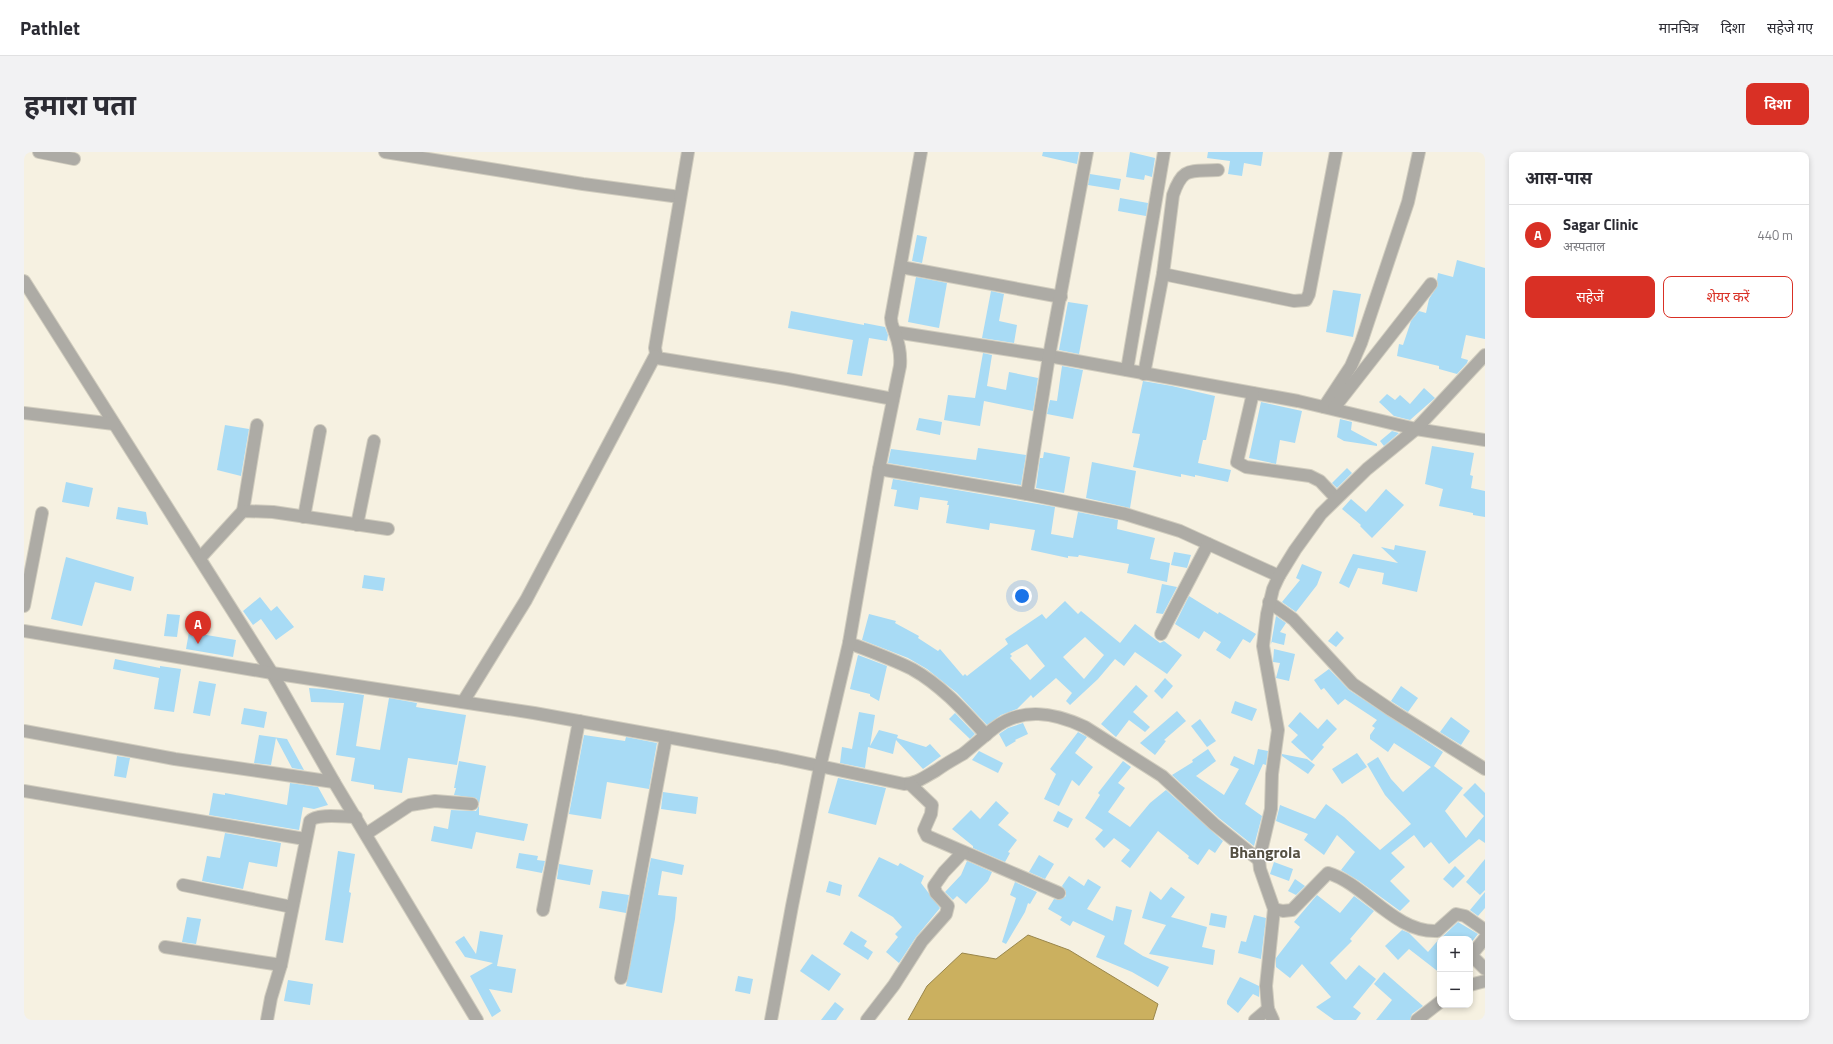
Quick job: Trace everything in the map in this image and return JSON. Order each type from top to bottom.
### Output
[{"type":"street","points":[[39,152],[74,159]]},
{"type":"street","points":[[385,152],[416,155],[582,184],[680,197]]},
{"type":"street","points":[[463,702],[526,600],[655,356],[655,348],[688,152]]},
{"type":"street","points":[[771,1020],[820,767],[849,643],[879,469],[901,358],[895,332],[892,329],[891,318],[921,152]]},
{"type":"street","points":[[1027,494],[1049,356],[1087,152]]},
{"type":"street","points":[[1127,370],[1164,152]]},
{"type":"street","points":[[1162,274],[1294,301],[1306,300],[1309,294],[1336,152]]},
{"type":"street","points":[[1329,408],[1361,343],[1408,202],[1419,152]]},
{"type":"street","points":[[1144,374],[1162,274],[1173,195],[1183,174],[1189,172],[1218,170]]},
{"type":"street","points":[[901,267],[1061,297]]},
{"type":"street","points":[[24,281],[272,673],[334,782],[477,1020]]},
{"type":"street","points":[[1329,408],[1431,284]]},
{"type":"street","points":[[895,332],[1049,356],[1253,393],[1329,408],[1416,429],[1485,440]]},
{"type":"street","points":[[1255,1020],[1270,1015],[1266,977],[1274,909],[1260,869],[1259,860],[1271,809],[1272,774],[1278,730],[1264,657],[1265,628],[1269,602],[1279,576],[1308,530],[1336,498],[1367,469],[1416,429],[1485,355]]},
{"type":"street","points":[[655,356],[659,359],[787,379],[893,399]]},
{"type":"street","points":[[1253,393],[1237,462],[1238,464],[1246,468],[1310,476],[1320,481],[1336,498]]},
{"type":"street","points":[[24,412],[114,424]]},
{"type":"street","points":[[200,558],[243,511],[257,425]]},
{"type":"street","points":[[304,516],[320,431]]},
{"type":"street","points":[[357,525],[374,440]]},
{"type":"street","points":[[879,469],[1027,494],[1125,514],[1180,531],[1279,576]]},
{"type":"street","points":[[243,511],[259,510],[388,530]]},
{"type":"street","points":[[24,606],[42,513]]},
{"type":"street","points":[[1161,634],[1208,544]]},
{"type":"street","points":[[1269,602],[1293,619],[1353,684],[1397,714],[1485,769]]},
{"type":"street","points":[[24,631],[272,673],[579,721],[777,757],[895,783],[910,784],[962,754],[994,728],[1018,715],[1045,714],[1071,720],[1085,727],[1162,776],[1214,824],[1259,860]]},
{"type":"street","points":[[849,643],[890,659],[923,677],[958,705],[986,735]]},
{"type":"street","points":[[543,910],[579,721]]},
{"type":"street","points":[[24,731],[175,759],[334,782]]},
{"type":"street","points":[[622,978],[666,737]]},
{"type":"street","points":[[910,784],[932,805],[931,814],[924,830],[927,836],[1059,893]]},
{"type":"street","points":[[24,791],[305,839]]},
{"type":"street","points":[[366,834],[410,805],[431,801],[472,804]]},
{"type":"street","points":[[267,1020],[271,998],[281,965],[305,839],[310,821],[313,817],[356,817]]},
{"type":"street","points":[[867,1020],[894,985],[922,941],[946,914],[948,906],[936,893],[934,886],[944,872],[963,852]]},
{"type":"street","points":[[1274,909],[1283,911],[1292,910],[1328,873],[1341,879],[1408,925],[1437,931],[1456,914],[1465,916],[1485,930]]},
{"type":"street","points":[[183,885],[292,907]]},
{"type":"street","points":[[1485,938],[1473,953],[1474,958],[1485,969]]},
{"type":"street","points":[[164,947],[281,965]]},
{"type":"street","points":[[1473,984],[1485,981]]},
{"type":"street","points":[[1417,1020],[1437,1004]]},
{"type":"shaded area","points":[[1028,935],[1069,950],[1158,1004],[1153,1020],[908,1020],[927,986],[962,953],[996,959]]},
{"type":"building","points":[[1043,152],[1079,152],[1077,164],[1042,156]]},
{"type":"building","points":[[1130,152],[1155,158],[1152,177],[1145,175],[1144,180],[1126,177]]},
{"type":"building","points":[[1208,152],[1263,152],[1261,166],[1244,163],[1242,176],[1228,174],[1230,161],[1207,158]]},
{"type":"building","points":[[1090,174],[1121,179],[1119,190],[1088,185]]},
{"type":"building","points":[[1120,198],[1148,203],[1146,216],[1118,211]]},
{"type":"building","points":[[917,235],[927,237],[922,263],[912,261]]},
{"type":"building","points":[[1457,260],[1485,268],[1485,339],[1466,335],[1461,358],[1468,360],[1457,374],[1439,369],[1439,366],[1397,356],[1399,344],[1403,345],[1411,321],[1419,311],[1426,313],[1429,299],[1438,285],[1438,273],[1453,277]]},
{"type":"building","points":[[916,277],[947,283],[939,328],[908,322]]},
{"type":"building","points":[[1333,290],[1361,294],[1353,337],[1326,332]]},
{"type":"building","points":[[991,291],[1004,294],[999,321],[1017,325],[1014,343],[982,338]]},
{"type":"building","points":[[1068,302],[1088,305],[1079,354],[1059,350]]},
{"type":"building","points":[[791,311],[864,325],[864,323],[885,327],[888,335],[887,341],[869,338],[862,376],[847,374],[853,340],[788,328]]},
{"type":"building","points":[[983,353],[992,355],[987,386],[1006,390],[1009,372],[1038,378],[1033,411],[984,401],[980,426],[944,420],[948,395],[975,398]]},
{"type":"building","points":[[1062,366],[1083,370],[1073,419],[1047,414],[1050,400],[1057,401]]},
{"type":"building","points":[[1143,381],[1215,396],[1206,440],[1203,440],[1198,463],[1231,470],[1228,482],[1195,475],[1195,477],[1181,474],[1181,477],[1133,467],[1140,434],[1132,433]]},
{"type":"building","points":[[1424,388],[1435,398],[1410,420],[1394,416],[1379,402],[1387,394],[1395,400],[1400,395],[1410,404]]},
{"type":"building","points":[[1261,402],[1302,411],[1295,443],[1280,440],[1276,464],[1249,458]]},
{"type":"building","points":[[919,418],[942,422],[940,435],[916,430]]},
{"type":"building","points":[[1340,419],[1352,422],[1351,430],[1377,444],[1377,446],[1344,441],[1337,437]]},
{"type":"building","points":[[225,425],[249,429],[241,476],[217,470]]},
{"type":"building","points":[[1392,431],[1399,433],[1384,446],[1380,441]]},
{"type":"building","points":[[1432,446],[1474,453],[1470,475],[1473,476],[1471,488],[1485,491],[1485,517],[1439,506],[1443,489],[1425,484]]},
{"type":"building","points":[[978,448],[1026,455],[1021,485],[888,463],[891,449],[976,460]]},
{"type":"building","points":[[1044,452],[1070,457],[1064,493],[1036,488],[1040,458],[1043,458]]},
{"type":"building","points":[[1092,462],[1136,471],[1130,508],[1086,498]]},
{"type":"building","points":[[1347,468],[1352,473],[1337,488],[1332,483]]},
{"type":"building","points":[[893,479],[1055,507],[1051,534],[1073,538],[1078,512],[1118,520],[1117,529],[1155,538],[1150,559],[1170,563],[1167,582],[1127,573],[1129,564],[1079,555],[1078,557],[1068,556],[1068,558],[1031,550],[1035,530],[990,523],[989,530],[946,523],[949,505],[947,505],[948,501],[920,497],[918,510],[894,506],[897,490],[891,489]]},
{"type":"building","points":[[66,482],[93,488],[89,507],[62,502]]},
{"type":"building","points":[[1386,489],[1404,505],[1372,538],[1360,526],[1361,525],[1342,509],[1351,499],[1366,512]]},
{"type":"building","points":[[118,507],[146,512],[148,525],[116,519]]},
{"type":"building","points":[[1395,545],[1426,551],[1417,592],[1382,584],[1384,573],[1358,568],[1349,588],[1339,583],[1353,554],[1398,563],[1381,547],[1394,550]]},
{"type":"building","points":[[1174,552],[1191,555],[1187,568],[1171,565]]},
{"type":"building","points":[[66,557],[134,577],[131,591],[95,582],[82,626],[51,619]]},
{"type":"building","points":[[1302,564],[1322,572],[1317,585],[1296,612],[1282,602],[1300,580],[1296,578]]},
{"type":"building","points":[[364,575],[385,578],[383,591],[362,588]]},
{"type":"building","points":[[1162,584],[1177,587],[1163,614],[1156,613]]},
{"type":"building","points":[[1189,596],[1218,614],[1219,612],[1256,634],[1250,643],[1243,639],[1230,659],[1216,650],[1221,642],[1204,631],[1199,639],[1175,624]]},
{"type":"building","points":[[260,597],[271,611],[277,606],[294,627],[276,640],[261,619],[253,625],[243,611]]},
{"type":"building","points":[[1065,601],[1078,614],[1081,611],[1120,643],[1135,624],[1160,643],[1164,641],[1182,655],[1167,674],[1135,652],[1124,666],[1115,659],[1098,679],[1070,705],[1066,701],[1072,693],[1056,678],[1033,698],[1031,695],[1017,709],[1001,715],[987,725],[957,693],[927,669],[908,658],[862,640],[869,614],[896,621],[895,623],[919,636],[918,638],[938,651],[940,649],[963,676],[965,674],[967,676],[1008,644],[1005,639],[1042,614],[1046,619]],"holes":[[[1085,637],[1104,655],[1084,679],[1063,657]],[[1027,644],[1045,666],[1030,680],[1010,658],[1012,656],[1010,654]]]},
{"type":"building","points":[[167,614],[180,615],[177,637],[164,636]]},
{"type":"building","points":[[1276,616],[1286,623],[1280,632],[1286,634],[1284,645],[1272,642],[1271,644]]},
{"type":"building","points":[[1337,631],[1344,638],[1336,647],[1328,641]]},
{"type":"building","points":[[189,632],[236,640],[233,657],[186,649]]},
{"type":"building","points":[[1274,649],[1295,654],[1289,681],[1276,678],[1280,663],[1273,662]]},
{"type":"building","points":[[858,655],[887,666],[879,701],[870,696],[870,694],[850,689]]},
{"type":"building","points":[[115,659],[160,668],[160,666],[181,669],[174,712],[154,709],[159,678],[113,669]]},
{"type":"building","points":[[1329,669],[1349,690],[1443,752],[1434,766],[1463,788],[1445,811],[1466,838],[1484,816],[1463,795],[1475,783],[1485,793],[1485,843],[1479,839],[1449,864],[1431,842],[1424,848],[1414,835],[1391,853],[1405,867],[1390,881],[1410,901],[1400,911],[1359,881],[1341,870],[1355,852],[1337,835],[1324,855],[1304,840],[1308,834],[1276,821],[1280,805],[1315,819],[1326,804],[1344,817],[1380,850],[1411,824],[1385,795],[1367,764],[1378,757],[1391,779],[1403,792],[1431,767],[1394,743],[1388,752],[1370,739],[1370,735],[1375,728],[1372,726],[1377,720],[1345,699],[1338,705],[1324,688],[1321,690],[1314,680]]},
{"type":"building","points":[[1165,678],[1173,686],[1162,699],[1154,691]]},
{"type":"building","points":[[199,681],[216,684],[210,716],[193,713]]},
{"type":"building","points":[[1136,685],[1148,696],[1133,712],[1150,727],[1145,732],[1129,720],[1116,737],[1101,724]]},
{"type":"building","points":[[1401,686],[1418,698],[1408,712],[1391,701]]},
{"type":"building","points":[[309,688],[364,695],[356,746],[380,750],[389,698],[417,703],[416,707],[466,715],[457,765],[408,758],[402,793],[374,789],[374,785],[351,781],[355,758],[336,755],[344,703],[311,702]]},
{"type":"building","points":[[1235,701],[1257,709],[1252,721],[1231,713]]},
{"type":"building","points":[[244,708],[267,712],[264,728],[241,724]]},
{"type":"building","points":[[1177,711],[1186,721],[1164,740],[1166,741],[1155,755],[1140,743]]},
{"type":"building","points":[[859,712],[875,715],[870,746],[879,730],[898,735],[897,738],[926,747],[930,744],[941,756],[923,769],[896,740],[893,754],[868,747],[865,768],[840,763],[842,747],[852,749]]},
{"type":"building","points":[[1300,712],[1318,729],[1327,719],[1337,729],[1322,745],[1324,747],[1312,761],[1291,742],[1298,735],[1288,726]]},
{"type":"building","points":[[955,713],[975,734],[970,739],[949,719]]},
{"type":"building","points":[[1451,717],[1470,731],[1461,745],[1440,732]]},
{"type":"building","points":[[1200,719],[1216,741],[1207,747],[1191,726]]},
{"type":"building","points":[[1023,723],[1028,734],[1015,740],[1016,741],[1006,747],[999,734],[1008,728]]},
{"type":"building","points":[[1078,732],[1087,737],[1075,753],[1093,767],[1079,786],[1072,780],[1059,806],[1044,799],[1056,774],[1050,769]]},
{"type":"building","points":[[259,735],[287,739],[304,770],[292,768],[276,738],[271,765],[254,763]]},
{"type":"building","points":[[584,735],[625,741],[626,737],[657,743],[649,789],[607,782],[601,819],[569,814]]},
{"type":"building","points":[[1208,749],[1216,761],[1196,776],[1224,795],[1239,769],[1230,765],[1234,756],[1254,765],[1258,749],[1268,751],[1266,765],[1263,764],[1245,804],[1262,816],[1254,846],[1219,818],[1172,775],[1193,762],[1192,760]]},
{"type":"building","points":[[979,751],[1003,763],[998,773],[972,760]]},
{"type":"building","points":[[1357,753],[1367,767],[1342,784],[1332,769]]},
{"type":"building","points":[[1282,754],[1307,759],[1315,765],[1308,774],[1282,756]]},
{"type":"building","points":[[117,756],[130,758],[126,778],[114,776]]},
{"type":"building","points":[[459,761],[486,766],[479,804],[476,798],[454,795]]},
{"type":"building","points":[[1123,761],[1131,767],[1118,783],[1125,788],[1108,812],[1130,827],[1150,803],[1166,790],[1223,841],[1215,853],[1209,849],[1198,865],[1158,831],[1130,868],[1121,861],[1130,850],[1114,838],[1104,848],[1095,839],[1103,830],[1085,818],[1100,795],[1098,793]]},
{"type":"building","points":[[838,778],[886,788],[876,825],[828,813]]},
{"type":"building","points":[[290,783],[318,787],[328,805],[314,809],[303,807],[299,830],[209,815],[213,793],[225,795],[225,793],[287,805]]},
{"type":"building","points":[[663,792],[698,797],[696,814],[661,809]]},
{"type":"building","points":[[996,801],[1009,813],[998,825],[1017,840],[1008,852],[1010,853],[1005,862],[973,848],[973,846],[952,829],[971,810],[980,819]]},
{"type":"building","points":[[479,806],[479,815],[528,824],[524,841],[476,832],[472,849],[431,841],[434,826],[448,829],[451,810],[476,811]]},
{"type":"building","points":[[1058,811],[1073,819],[1068,828],[1053,821]]},
{"type":"building","points":[[225,833],[281,843],[277,867],[249,862],[243,889],[202,881],[207,856],[220,858]]},
{"type":"building","points":[[338,851],[355,854],[349,892],[351,893],[343,943],[325,940]]},
{"type":"building","points":[[519,853],[538,856],[537,860],[545,861],[542,873],[516,868]]},
{"type":"building","points":[[1039,855],[1054,864],[1045,879],[1029,872]]},
{"type":"building","points":[[879,857],[898,866],[900,863],[924,876],[921,883],[940,908],[916,937],[899,963],[886,952],[898,937],[895,934],[902,927],[893,917],[858,896]]},
{"type":"building","points":[[651,858],[684,865],[682,875],[662,871],[658,895],[677,897],[675,919],[662,993],[626,986]]},
{"type":"building","points":[[1485,859],[1485,890],[1480,895],[1466,882]]},
{"type":"building","points":[[967,861],[992,872],[988,881],[966,904],[957,896],[953,900],[945,892],[961,875]]},
{"type":"building","points":[[1274,862],[1293,869],[1289,881],[1270,874]]},
{"type":"building","points":[[559,864],[593,870],[590,885],[557,879]]},
{"type":"building","points":[[1455,866],[1465,876],[1453,888],[1443,879]]},
{"type":"building","points":[[1069,876],[1084,886],[1088,879],[1101,887],[1087,909],[1113,921],[1116,906],[1132,910],[1124,944],[1143,956],[1169,967],[1158,987],[1132,972],[1096,957],[1105,936],[1073,921],[1070,926],[1060,920],[1062,917],[1048,909],[1054,899],[1060,900],[1066,896],[1066,892],[1062,886]]},
{"type":"building","points":[[1295,879],[1305,886],[1296,895],[1288,891]]},
{"type":"building","points":[[829,881],[842,885],[840,896],[826,892]]},
{"type":"building","points":[[1015,882],[1037,892],[1030,904],[1028,903],[1025,912],[1006,944],[1002,942],[1016,898],[1010,895]]},
{"type":"building","points":[[1171,887],[1185,897],[1171,917],[1207,927],[1202,947],[1215,950],[1213,965],[1149,954],[1166,925],[1142,918],[1150,891],[1161,900]]},
{"type":"building","points":[[602,891],[629,895],[626,913],[599,908]]},
{"type":"building","points":[[1485,892],[1485,908],[1478,916],[1470,910]]},
{"type":"building","points":[[1317,895],[1340,913],[1354,896],[1374,911],[1350,939],[1352,941],[1330,963],[1346,980],[1359,965],[1376,979],[1353,1007],[1361,1013],[1356,1020],[1334,1020],[1316,1007],[1331,997],[1302,964],[1290,978],[1276,967],[1276,958],[1300,927],[1294,922]]},
{"type":"building","points":[[1211,913],[1227,916],[1225,928],[1209,925]]},
{"type":"building","points":[[1254,915],[1266,918],[1261,959],[1238,953],[1241,941],[1246,942]]},
{"type":"building","points":[[187,917],[201,919],[196,944],[182,942]]},
{"type":"building","points":[[1458,922],[1478,934],[1473,940],[1473,936],[1443,936]]},
{"type":"building","points":[[1402,930],[1409,933],[1428,952],[1437,942],[1437,971],[1409,949],[1398,960],[1385,946]]},
{"type":"building","points":[[480,931],[503,935],[497,966],[516,969],[512,993],[489,989],[501,1011],[492,1017],[470,976],[493,963],[465,957],[455,942],[464,936],[476,954]]},
{"type":"building","points":[[851,931],[867,941],[864,946],[873,952],[868,960],[843,944]]},
{"type":"building","points":[[812,954],[841,974],[829,991],[800,971]]},
{"type":"building","points":[[1384,972],[1423,1006],[1412,1014],[1410,1020],[1376,1020],[1392,1000],[1374,984]]},
{"type":"building","points":[[738,976],[753,979],[750,994],[735,991]]},
{"type":"building","points":[[1240,977],[1259,986],[1259,997],[1253,994],[1238,1013],[1227,1004],[1227,1001]]},
{"type":"building","points":[[288,980],[313,984],[310,1005],[284,1001]]},
{"type":"building","points":[[835,1002],[844,1009],[836,1020],[821,1020]]},
{"type":"place","name":"Sagar Clinic","points":[[198,644]]},
{"type":"district","name":"Bhangrola","points":[[1265,852]]}]
